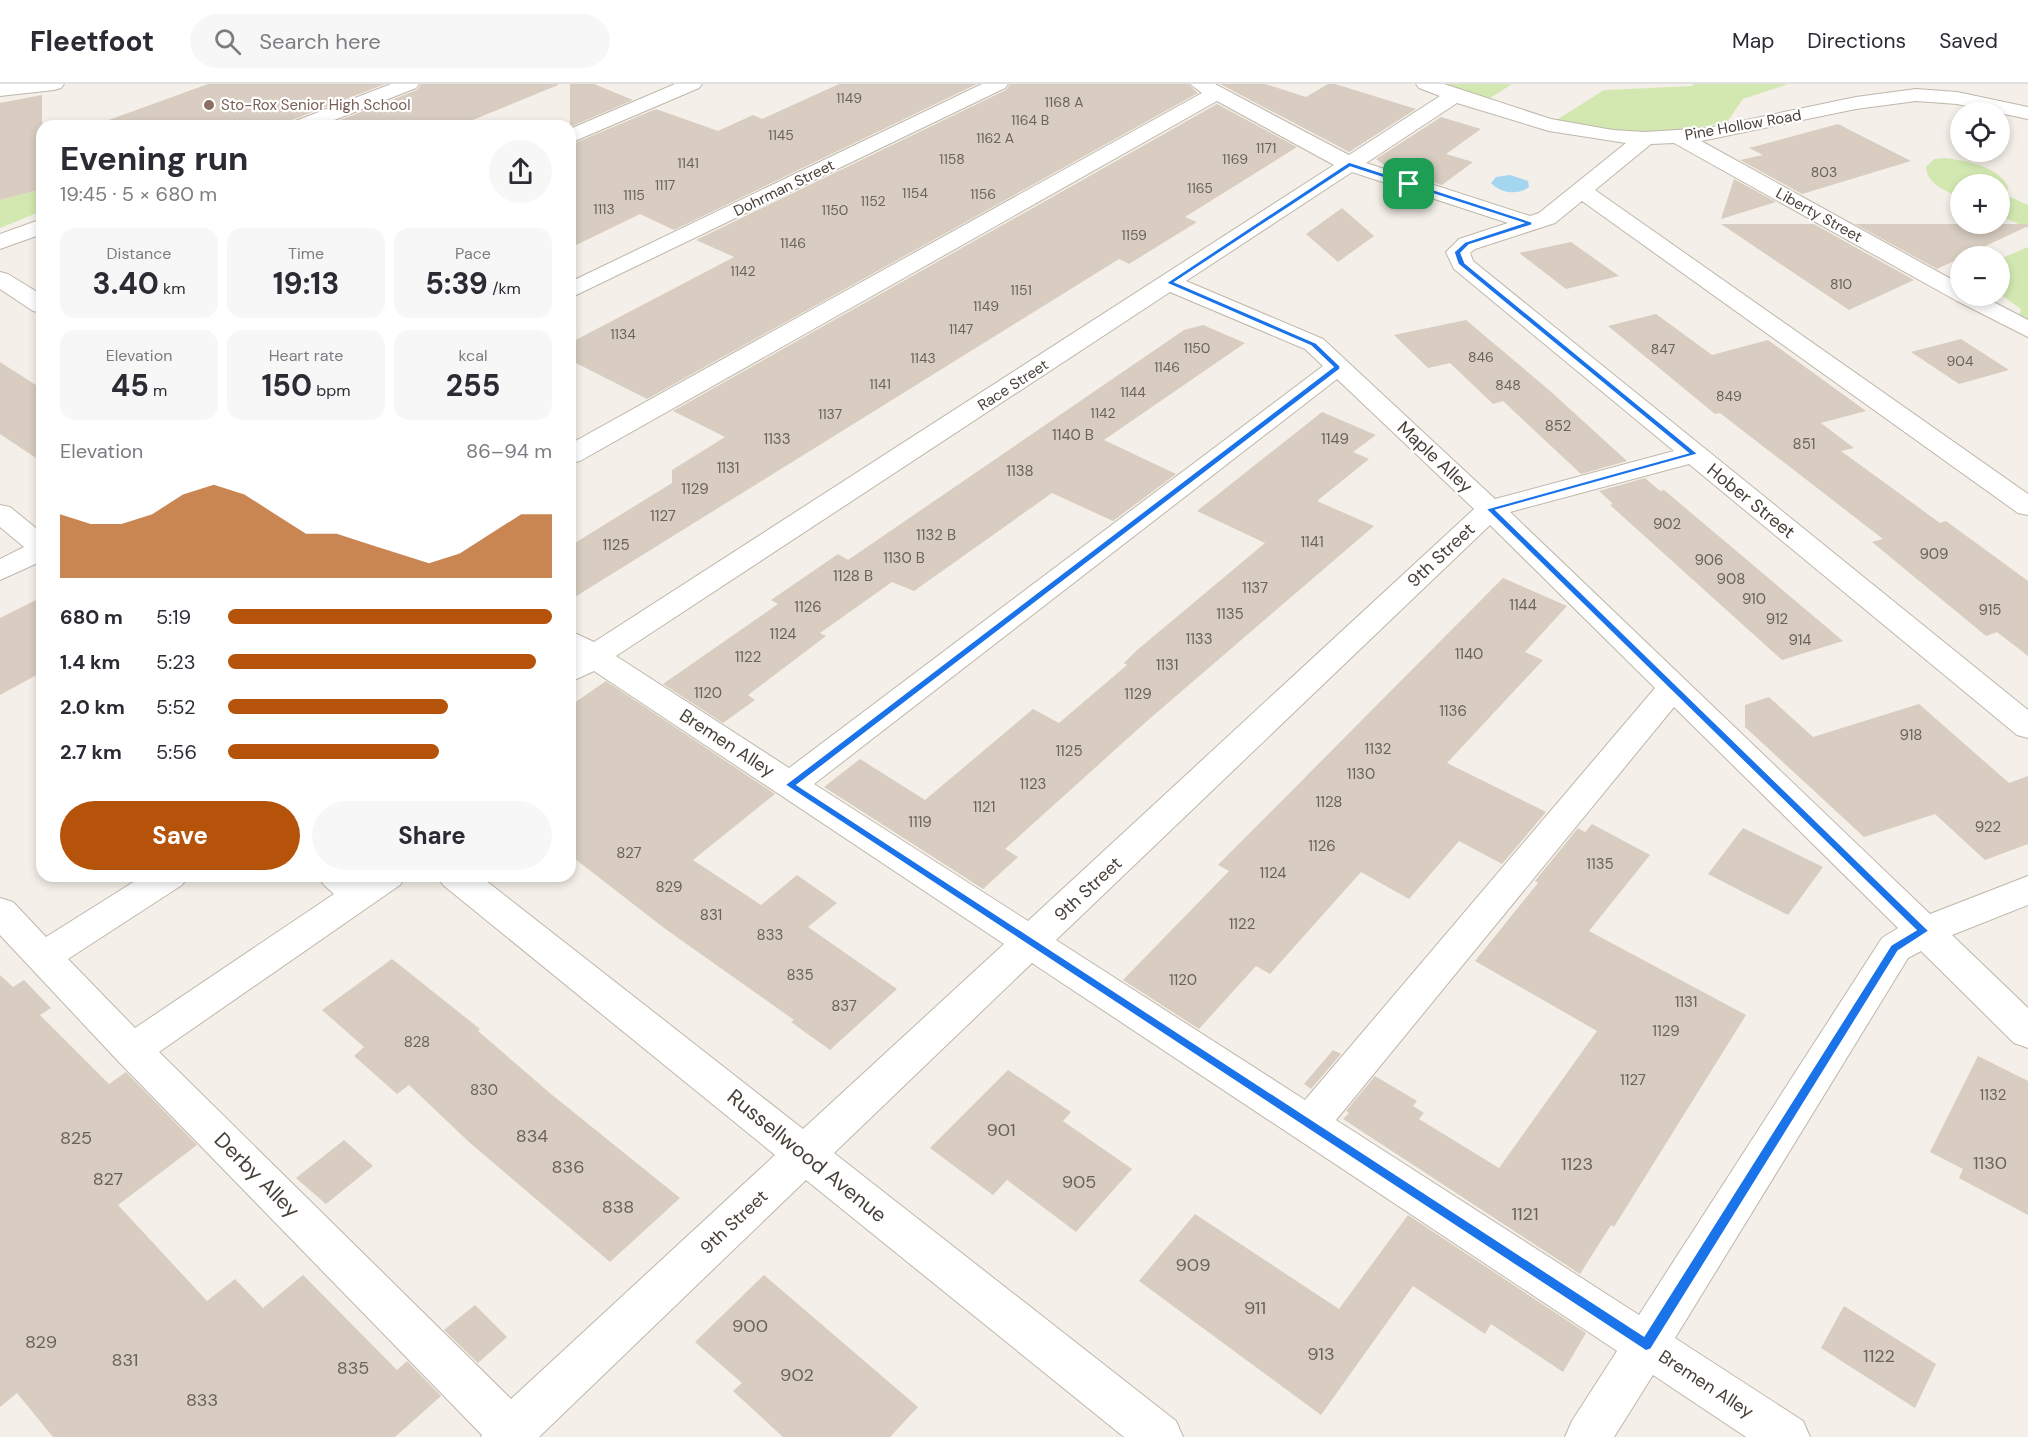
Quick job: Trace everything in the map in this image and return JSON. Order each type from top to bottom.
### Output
[{"type":"street","points":[[0,90],[54,84]]},
{"type":"street","points":[[316,120],[409,84]]},
{"type":"street","points":[[576,134],[692,84]]},
{"type":"street","name":"Dohrman Street","points":[[576,288],[998,84]]},
{"type":"street","name":"Pine Hollow Road","points":[[1426,84],[1454,96],[1539,123],[1595,134],[1645,138],[1720,132],[1920,90],[2028,113]]},
{"type":"street","points":[[576,452],[1208,88],[1349,164],[1529,224]]},
{"type":"street","name":"Race Street","points":[[578,656],[1170,283],[1454,96]]},
{"type":"street","name":"Liberty Street","points":[[1678,137],[1950,287]]},
{"type":"street","name":"Hober Street","points":[[1645,138],[1547,218],[1467,244],[1458,252],[1462,264],[2028,727]]},
{"type":"street","points":[[1581,190],[2028,507]]},
{"type":"street","points":[[0,242],[36,228]]},
{"type":"street","points":[[0,279],[36,302]]},
{"type":"street","name":"Maple Alley","points":[[1170,283],[1314,344],[1490,509],[2028,1032]]},
{"type":"street","points":[[1984,306],[2028,330]]},
{"type":"street","points":[[790,785],[1337,367]]},
{"type":"street","name":"9th Street","points":[[510,1435],[1490,509],[1694,454]]},
{"type":"street","points":[[0,513],[36,543]]},
{"type":"street","points":[[0,571],[36,551]]},
{"type":"street","name":"Bremen Alley","points":[[578,656],[790,785],[1787,1437]]},
{"type":"street","points":[[1309,1124],[1673,687]]},
{"type":"street","points":[[43,957],[161,882]]},
{"type":"street","points":[[132,1050],[361,882]]},
{"type":"street","name":"Russellwood Avenue","points":[[463,882],[1160,1437]]},
{"type":"street","points":[[1588,1437],[1895,948],[1924,931],[2028,890]]},
{"type":"street","name":"Derby Alley","points":[[0,912],[132,1050],[510,1435]]},
{"type":"green space","points":[[1439,84],[1512,84],[1484,102]]},
{"type":"green space","points":[[1692,84],[1788,84],[1743,99],[1727,122],[1674,132],[1610,131],[1555,121],[1604,90],[1694,86]]},
{"type":"green space","points":[[1945,158],[1950,159],[1950,162],[1972,163],[1997,174],[1950,174],[1950,192],[1934,183],[1927,173],[1926,167],[1934,159]]},
{"type":"green space","points":[[36,191],[36,213],[0,228],[0,200]]},
{"type":"green space","points":[[2010,197],[2028,205],[2028,228],[2010,220]]},
{"type":"green space","points":[[2028,247],[2028,330],[2019,317],[2021,309],[2010,301],[2010,255]]},
{"type":"water","points":[[1510,175],[1528,181],[1529,187],[1520,192],[1509,192],[1491,183],[1496,177]]},
{"type":"building","name":"Sto-Rox Senior High School","points":[[208,84],[385,84],[292,120],[109,120]]},
{"type":"building","points":[[421,84],[558,84],[473,120],[340,120],[417,90]]},
{"type":"building","points":[[570,84],[594,84],[633,100],[576,124],[576,120],[570,120]]},
{"type":"building","points":[[839,84],[977,84],[674,230],[640,214],[576,245],[576,142],[656,109],[718,131],[753,115],[762,119]]},
{"type":"building","points":[[1010,84],[1188,84],[1198,93],[647,399],[576,363],[576,340],[734,257],[696,240],[1006,90]]},
{"type":"building","points":[[1220,84],[1265,84],[1306,97],[1328,84],[1335,84],[1416,109],[1349,152]]},
{"type":"building","points":[[42,95],[42,120],[36,120],[36,191],[0,200],[0,103]]},
{"type":"building","points":[[1217,104],[1297,147],[1185,217],[1197,222],[1129,264],[1119,259],[576,596],[576,542],[672,483],[672,470],[725,437],[673,411]]},
{"type":"building","points":[[1441,117],[1481,129],[1446,154],[1473,162],[1442,185],[1387,167],[1376,159]]},
{"type":"building","points":[[1838,124],[1911,161],[1802,194],[1740,160],[1763,155],[1749,148]]},
{"type":"building","points":[[1734,179],[1776,202],[1721,219]]},
{"type":"building","points":[[1342,208],[1374,236],[1338,262],[1306,234]]},
{"type":"building","points":[[1721,224],[1814,224],[1914,280],[1849,310]]},
{"type":"building","points":[[1855,224],[1950,224],[1950,234],[2010,234],[2010,224],[2028,224],[2028,226],[1986,246],[1950,246],[1950,263],[1937,269]]},
{"type":"building","points":[[1571,242],[1619,276],[1566,289],[1519,253]]},
{"type":"building","points":[[1656,314],[1712,355],[1768,340],[1866,411],[1821,423],[1854,448],[1841,451],[1940,523],[1946,521],[2028,581],[2028,656],[1997,632],[1986,636],[1872,542],[1883,539],[1720,413],[1715,414],[1608,326]]},
{"type":"building","points":[[1466,320],[1549,390],[1627,461],[1581,474],[1503,401],[1493,404],[1450,363],[1428,368],[1394,335]]},
{"type":"building","points":[[1203,325],[1245,343],[1104,440],[1176,474],[1113,521],[1052,493],[914,591],[892,582],[820,633],[826,636],[748,695],[755,700],[723,723],[663,684],[778,604],[771,600],[838,554],[848,560],[1184,330]]},
{"type":"building","points":[[1961,339],[2009,370],[1959,384],[1911,352]]},
{"type":"building","points":[[0,362],[36,385],[36,458],[0,434]]},
{"type":"building","points":[[1322,412],[1376,435],[1353,452],[1369,459],[1317,501],[1374,526],[1147,721],[1005,849],[1018,857],[983,889],[824,787],[860,759],[925,800],[1033,709],[1059,723],[1127,665],[1124,663],[1136,651],[1265,543],[1197,511]]},
{"type":"building","points":[[1645,478],[1660,491],[1664,490],[1843,641],[1782,660],[1610,505],[1613,504],[1599,491]]},
{"type":"building","points":[[1503,578],[1567,606],[1525,652],[1543,660],[1447,763],[1546,812],[1502,864],[1459,841],[1409,899],[1361,872],[1270,974],[1256,966],[1199,1029],[1123,980],[1229,871],[1218,865]]},
{"type":"building","points":[[36,600],[36,675],[0,695],[0,618]]},
{"type":"building","points":[[606,681],[775,794],[693,860],[761,905],[797,875],[837,903],[808,927],[897,989],[830,1050],[791,1022],[794,1020],[664,928],[576,860],[576,702]]},
{"type":"building","points":[[1769,697],[1813,737],[1919,704],[2009,783],[2028,776],[2028,844],[1985,860],[1935,814],[1864,837],[1745,727],[1745,705]]},
{"type":"building","points":[[1592,824],[1650,855],[1589,931],[1746,1015],[1614,1227],[1611,1225],[1580,1274],[1343,1119],[1349,1113],[1346,1111],[1375,1076],[1417,1101],[1413,1106],[1424,1113],[1419,1119],[1499,1168],[1597,1031],[1475,961],[1538,883],[1535,881],[1578,828],[1585,832]]},
{"type":"building","points":[[1743,828],[1823,867],[1788,915],[1708,874]]},
{"type":"building","points":[[392,959],[480,1029],[478,1031],[551,1094],[680,1198],[610,1262],[469,1142],[409,1085],[397,1094],[354,1056],[364,1047],[322,1010]]},
{"type":"building","points":[[0,975],[13,987],[24,980],[51,1008],[40,1015],[109,1084],[126,1072],[197,1145],[118,1205],[207,1301],[235,1279],[263,1308],[303,1275],[397,1370],[407,1361],[441,1396],[395,1437],[53,1437],[17,1393],[0,1407]]},
{"type":"building","points":[[1333,1050],[1341,1054],[1311,1089],[1304,1084]]},
{"type":"building","points":[[1978,1056],[2028,1081],[2028,1215],[1959,1178],[1963,1169],[1930,1152]]},
{"type":"building","points":[[1008,1070],[1071,1112],[1063,1121],[1132,1169],[1076,1232],[1007,1180],[993,1195],[930,1148]]},
{"type":"building","points":[[344,1140],[373,1166],[326,1204],[296,1178]]},
{"type":"building","points":[[1195,1214],[1339,1309],[1408,1215],[1586,1333],[1563,1372],[1491,1324],[1485,1334],[1413,1286],[1321,1415],[1139,1281]]},
{"type":"building","points":[[764,1275],[918,1407],[890,1437],[783,1437],[733,1391],[742,1383],[695,1342]]},
{"type":"building","points":[[475,1305],[507,1337],[478,1363],[444,1330]]},
{"type":"building","points":[[1844,1306],[1936,1364],[1915,1408],[1821,1348]]},
{"type":"place","name":"Sto-Rox Senior High School","points":[[209,105]]},
{"type":"route","points":[[1349,164],[1409,184],[1529,224],[1467,244],[1458,252],[1462,264],[1694,454],[1490,509],[1924,931],[1895,948],[1646,1345],[790,785],[1337,367],[1314,344],[1170,283],[1349,164]]}]
